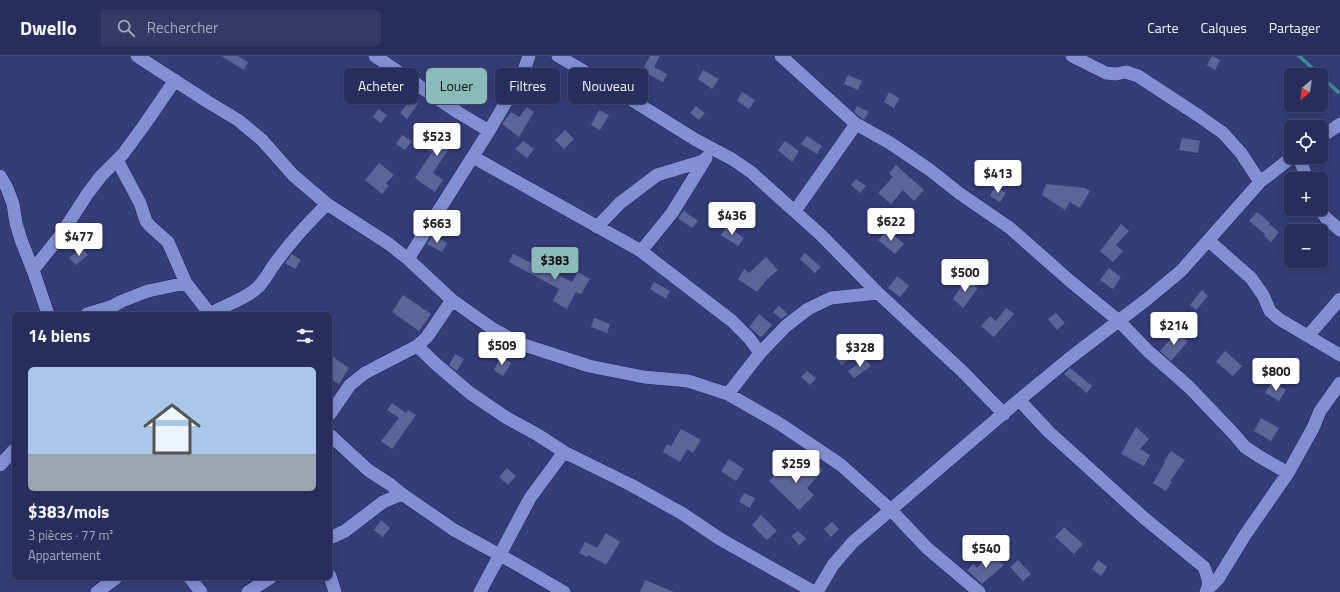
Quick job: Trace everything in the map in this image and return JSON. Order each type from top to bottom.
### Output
[{"type":"street","points":[[138,56],[238,120],[262,140],[293,175],[327,204],[408,259],[452,300],[493,329],[521,344],[589,366],[644,377],[688,381],[728,394],[780,424],[841,465],[891,510],[927,548],[979,592]]},
{"type":"street","points":[[375,56],[459,113],[490,131]]},
{"type":"street","points":[[408,259],[490,131],[522,73],[529,56]]},
{"type":"street","points":[[558,56],[696,140],[732,158],[751,172],[795,211],[878,293],[962,370],[1004,414]]},
{"type":"street","points":[[781,56],[856,124],[890,143],[930,170],[959,194],[1010,228],[1070,281],[1119,321],[1148,351],[1189,387],[1245,446],[1260,457],[1288,472]]},
{"type":"street","points":[[1072,56],[1106,73],[1116,74],[1126,72],[1138,76],[1200,116],[1222,133],[1242,153],[1260,182]]},
{"type":"street","points":[[33,270],[60,236],[101,176],[117,160],[153,114],[175,80]]},
{"type":"street","points":[[795,211],[856,124]]},
{"type":"street","points":[[1328,132],[1340,124]]},
{"type":"street","points":[[641,251],[672,213],[704,161],[715,149]]},
{"type":"street","points":[[473,157],[641,251],[732,321],[749,338],[760,353]]},
{"type":"street","points":[[117,160],[140,203],[146,220],[150,226],[168,242],[186,283],[213,312]]},
{"type":"street","points":[[597,227],[620,203],[657,175],[704,161]]},
{"type":"street","points":[[417,346],[470,393],[507,418],[564,452],[631,485],[683,514],[755,560],[816,592],[833,565],[853,542],[1019,400],[1181,271],[1260,182],[1284,163]]},
{"type":"street","points":[[0,176],[7,188],[13,204],[21,240],[47,312]]},
{"type":"street","points":[[216,312],[245,297],[262,283],[292,242],[327,204]]},
{"type":"street","points":[[1325,216],[1340,230]]},
{"type":"street","points":[[1209,241],[1251,278],[1263,295],[1270,311],[1279,319],[1340,355]]},
{"type":"street","points":[[94,312],[113,306],[148,291],[186,283]]},
{"type":"street","points":[[728,394],[760,353],[786,326],[808,309],[831,298],[878,293]]},
{"type":"street","points":[[1308,336],[1340,299]]},
{"type":"street","points":[[332,411],[350,385],[365,373],[417,346],[427,337],[452,300]]},
{"type":"street","points":[[1208,590],[1218,578],[1288,472],[1313,428],[1320,410],[1340,383]]},
{"type":"street","points":[[1019,400],[1049,432],[1144,518],[1168,539],[1198,560],[1204,567],[1208,579],[1208,590]]},
{"type":"street","points":[[332,437],[368,470],[454,530],[564,592]]},
{"type":"street","points":[[0,465],[12,452]]},
{"type":"street","points":[[480,592],[530,498],[564,452]]},
{"type":"street","points":[[332,537],[345,531],[383,502],[402,494]]},
{"type":"street","points":[[97,592],[113,580]]},
{"type":"street","points":[[192,580],[201,592]]},
{"type":"street","points":[[248,592],[267,580]]},
{"type":"street","points":[[331,580],[335,592]]},
{"type":"building","points":[[221,56],[238,56],[248,62],[244,70]]},
{"type":"building","points":[[650,56],[660,56],[654,67],[667,74],[663,82],[648,74],[648,68],[644,68]]},
{"type":"building","points":[[1212,56],[1220,60],[1215,70],[1207,65]]},
{"type":"building","points":[[703,70],[719,79],[712,89],[698,79]]},
{"type":"building","points":[[848,75],[862,81],[858,90],[844,84]]},
{"type":"building","points":[[742,92],[755,100],[749,109],[737,101]]},
{"type":"building","points":[[889,92],[899,98],[894,108],[884,102]]},
{"type":"building","points":[[407,104],[418,104],[407,119],[400,113]]},
{"type":"building","points":[[696,106],[705,113],[699,120],[690,113]]},
{"type":"building","points":[[857,106],[869,112],[864,120],[854,112]]},
{"type":"building","points":[[527,107],[534,112],[519,137],[502,124],[511,112],[519,117]]},
{"type":"building","points":[[378,109],[387,115],[381,123],[373,117]]},
{"type":"building","points":[[599,110],[609,115],[600,130],[591,125]]},
{"type":"building","points":[[444,123],[459,133],[433,173],[443,180],[435,192],[415,178],[432,152],[427,150]]},
{"type":"building","points":[[565,130],[574,139],[564,149],[555,140]]},
{"type":"building","points":[[402,135],[412,141],[405,150],[396,144]]},
{"type":"building","points":[[807,136],[822,146],[817,154],[801,144]]},
{"type":"building","points":[[1182,138],[1200,141],[1198,153],[1179,150]]},
{"type":"building","points":[[523,141],[534,149],[527,158],[515,149]]},
{"type":"building","points":[[785,141],[799,151],[792,162],[778,150]]},
{"type":"building","points":[[379,163],[394,175],[386,183],[389,186],[382,194],[365,180]]},
{"type":"building","points":[[896,165],[924,190],[914,201],[903,190],[891,204],[878,193],[893,177],[889,173]]},
{"type":"building","points":[[856,179],[866,186],[860,193],[851,185]]},
{"type":"building","points":[[1046,184],[1085,188],[1090,191],[1080,208],[1070,202],[1065,210],[1042,195]]},
{"type":"building","points":[[995,186],[1006,193],[1000,202],[990,196]]},
{"type":"building","points":[[684,211],[698,221],[692,228],[678,218]]},
{"type":"building","points":[[1257,212],[1279,232],[1271,242],[1264,236],[1265,234],[1249,221]]},
{"type":"building","points":[[1121,224],[1129,231],[1116,245],[1123,251],[1113,262],[1100,251]]},
{"type":"building","points":[[727,226],[744,238],[738,246],[721,235]]},
{"type":"building","points":[[888,230],[904,244],[895,254],[878,240]]},
{"type":"building","points":[[433,235],[447,243],[442,252],[427,244]]},
{"type":"building","points":[[82,248],[88,255],[76,265],[69,258]]},
{"type":"building","points":[[805,253],[821,267],[815,273],[800,259]]},
{"type":"building","points":[[292,254],[301,260],[295,269],[285,263]]},
{"type":"building","points":[[513,254],[572,282],[578,272],[590,279],[581,294],[576,292],[567,309],[553,301],[559,289],[509,262]]},
{"type":"building","points":[[766,257],[778,270],[766,280],[757,292],[738,279],[744,269],[749,273]]},
{"type":"building","points":[[1109,268],[1121,277],[1113,289],[1100,280]]},
{"type":"building","points":[[897,276],[909,286],[900,297],[888,288]]},
{"type":"building","points":[[966,279],[978,288],[963,308],[953,299]]},
{"type":"building","points":[[654,282],[670,291],[666,299],[650,289]]},
{"type":"building","points":[[1202,290],[1208,296],[1196,310],[1190,305]]},
{"type":"building","points":[[403,295],[431,314],[419,331],[392,312]]},
{"type":"building","points":[[779,306],[788,314],[781,319],[773,312]]},
{"type":"building","points":[[1006,308],[1014,314],[994,337],[981,326],[990,316],[996,321]]},
{"type":"building","points":[[1056,313],[1065,323],[1057,330],[1048,319]]},
{"type":"building","points":[[759,314],[772,325],[761,337],[749,327]]},
{"type":"building","points":[[594,318],[610,324],[607,333],[591,327]]},
{"type":"building","points":[[1177,332],[1188,341],[1171,361],[1160,351]]},
{"type":"building","points":[[841,351],[848,360],[842,365],[834,357]]},
{"type":"building","points":[[1225,351],[1242,366],[1233,376],[1216,362]]},
{"type":"building","points":[[455,354],[464,359],[457,371],[449,365]]},
{"type":"building","points":[[332,356],[349,368],[339,384],[332,380]]},
{"type":"building","points":[[501,357],[511,363],[503,376],[494,370]]},
{"type":"building","points":[[865,359],[871,366],[854,378],[848,371]]},
{"type":"building","points":[[1070,368],[1092,386],[1087,393],[1064,374]]},
{"type":"building","points":[[807,371],[816,378],[810,385],[801,377]]},
{"type":"building","points":[[1272,382],[1286,390],[1279,401],[1265,393]]},
{"type":"building","points":[[392,403],[406,413],[408,410],[416,415],[392,449],[381,441],[399,418],[387,410]]},
{"type":"building","points":[[1261,418],[1279,428],[1271,441],[1254,431]]},
{"type":"building","points":[[1136,427],[1149,439],[1140,449],[1150,455],[1144,466],[1121,454]]},
{"type":"building","points":[[681,429],[701,440],[693,453],[687,449],[680,462],[663,452],[667,444],[671,446]]},
{"type":"building","points":[[1171,451],[1185,460],[1170,481],[1172,482],[1166,491],[1153,483]]},
{"type":"building","points":[[729,459],[744,469],[736,481],[721,471]]},
{"type":"building","points":[[813,462],[823,470],[807,488],[814,495],[799,510],[769,481],[785,464],[799,478]]},
{"type":"building","points":[[507,468],[516,476],[508,485],[499,477]]},
{"type":"building","points":[[744,493],[755,498],[750,508],[739,502]]},
{"type":"building","points":[[761,515],[777,531],[767,540],[752,525]]},
{"type":"building","points":[[381,520],[390,528],[383,537],[374,530]]},
{"type":"building","points":[[832,522],[839,529],[831,537],[824,529]]},
{"type":"building","points":[[1064,527],[1083,544],[1074,554],[1055,537]]},
{"type":"building","points":[[798,531],[806,539],[799,545],[791,536]]},
{"type":"building","points":[[606,533],[620,542],[606,565],[588,555],[587,557],[579,553],[585,542],[597,548]]},
{"type":"building","points":[[990,553],[1004,565],[982,584],[967,570],[974,564],[977,568]]},
{"type":"building","points":[[1018,560],[1031,574],[1023,581],[1010,567]]},
{"type":"building","points":[[1098,560],[1107,567],[1101,576],[1092,569]]},
{"type":"building","points":[[645,580],[674,592],[640,592]]},
{"type":"waterway","points":[[1299,56],[1312,68]]},
{"type":"waterway","points":[[1328,83],[1338,92]]}]
